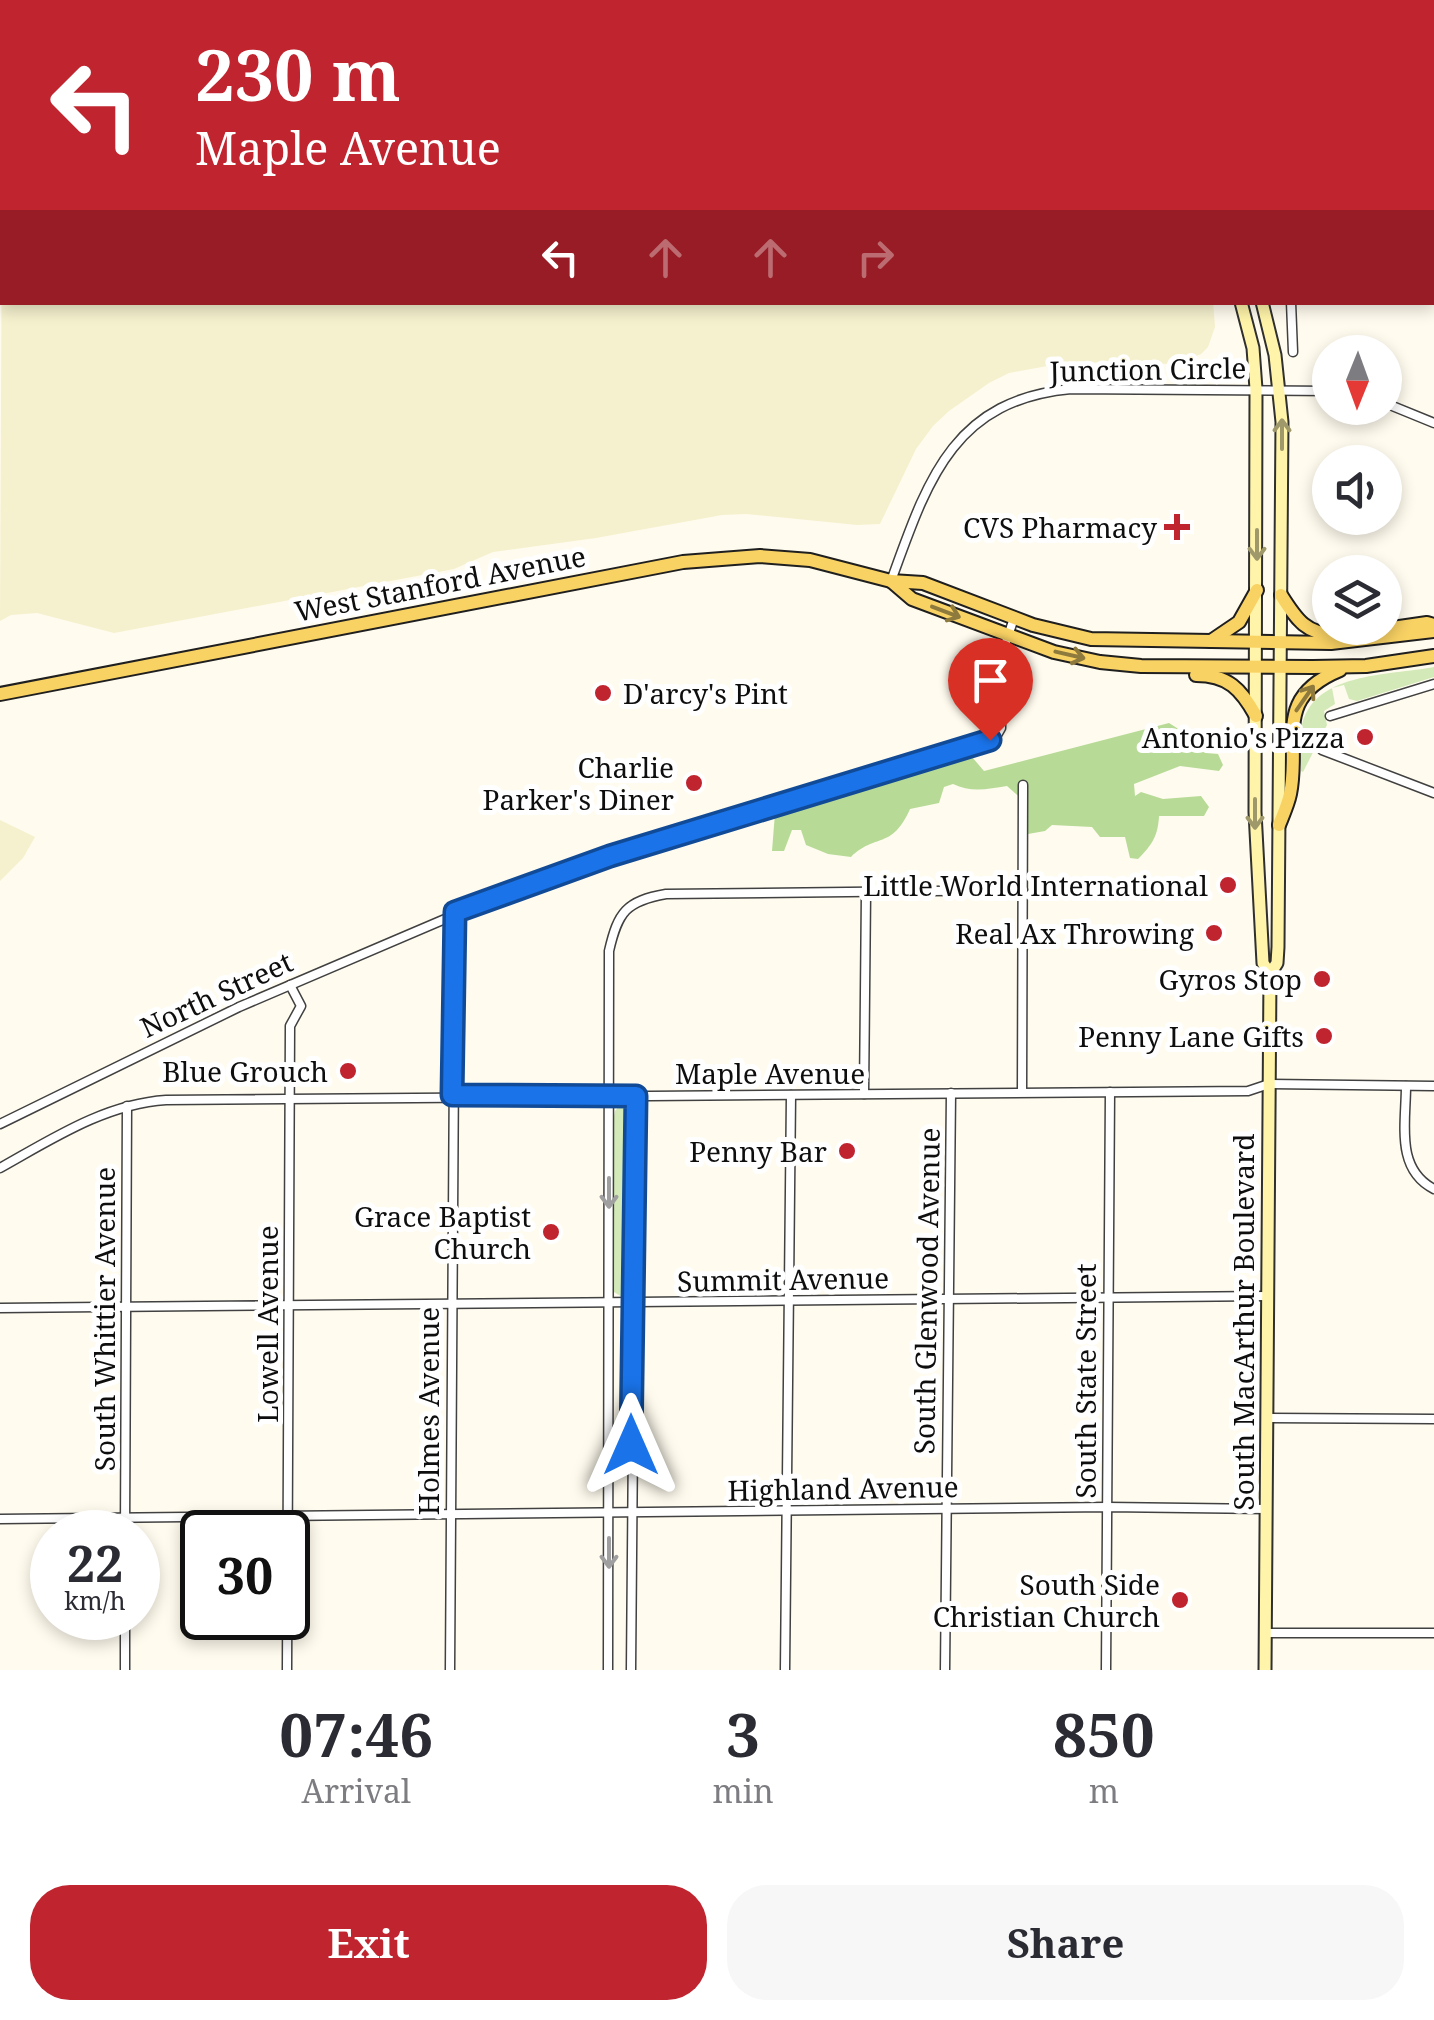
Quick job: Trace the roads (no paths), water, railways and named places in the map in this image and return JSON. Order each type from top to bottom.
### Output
[{"type":"main road","name":"South MacArthur Boulevard","points":[[1242,305],[1253,348],[1256,390],[1256,837],[1263,963],[1270,974]]},
{"type":"main road","name":"South MacArthur Boulevard","points":[[1263,305],[1280,390],[1281,595],[1277,962],[1270,974],[1265,1670]]},
{"type":"main road","name":"West Stanford Avenue","points":[[0,694],[700,559],[760,556],[810,560],[923,584],[1062,634],[1091,639],[1363,641],[1434,628]]},
{"type":"main road","name":"West Stanford Avenue","points":[[890,580],[912,599],[1079,658],[1141,666],[1362,666]]},
{"type":"main road","points":[[1209,642],[1239,622],[1256,590]]},
{"type":"main road","points":[[1281,595],[1298,620],[1320,634],[1434,628]]},
{"type":"main road","points":[[1279,825],[1290,794],[1290,732],[1297,707],[1317,682],[1342,669],[1434,656]]},
{"type":"main road","points":[[1141,666],[1155,674],[1220,677],[1240,690],[1256,716]]},
{"type":"street","points":[[1292,305],[1293,352]]},
{"type":"street","name":"Junction Circle","points":[[890,580],[939,464],[957,440],[995,410],[1045,391],[1071,389],[1312,391]]},
{"type":"street","points":[[1402,410],[1434,422]]},
{"type":"street","name":"North Street","points":[[0,1124],[128,1059],[455,912],[610,856],[990,740],[998,736],[1001,728],[1000,668],[1014,618]]},
{"type":"street","points":[[1330,716],[1434,684]]},
{"type":"street","points":[[1322,750],[1434,793]]},
{"type":"street","points":[[1022,1092],[1023,785]]},
{"type":"street","points":[[608,1670],[608,952],[620,916],[635,902],[666,894],[1023,890]]},
{"type":"street","points":[[864,1094],[866,893]]},
{"type":"street","name":"Holmes Avenue","points":[[450,1670],[455,912]]},
{"type":"street","name":"Lowell Avenue","points":[[289,1510],[290,1026],[301,1006],[290,984]]},
{"type":"street","name":"Maple Avenue","points":[[0,1168],[60,1134],[127,1106],[181,1099],[1248,1091],[1269,1084],[1434,1086]]},
{"type":"street","points":[[1406,1086],[1408,1160],[1416,1176],[1434,1189]]},
{"type":"street","name":"South State Street","points":[[1106,1670],[1110,1092]]},
{"type":"street","name":"South Glenwood Avenue","points":[[945,1670],[951,1093]]},
{"type":"street","points":[[786,1670],[791,1095]]},
{"type":"street","points":[[631,1670],[636,1096]]},
{"type":"street","name":"South Whittier Avenue","points":[[125,1510],[127,1106]]},
{"type":"street","name":"Summit Avenue","points":[[0,1308],[1267,1296]]},
{"type":"street","points":[[1266,1418],[1434,1419]]},
{"type":"street","name":"Highland Avenue","points":[[310,1516],[1107,1507],[1266,1509]]},
{"type":"street","name":"Highland Avenue","points":[[0,1518],[30,1518]]},
{"type":"street","points":[[1265,1632],[1434,1634]]},
{"type":"street","points":[[124,1670],[125,1640]]},
{"type":"street","name":"Lowell Avenue","points":[[287,1640],[287,1670]]},
{"type":"place","name":"CVS Pharmacy","points":[[1177,527]]},
{"type":"place","name":"D'arcy's Pint","points":[[603,693]]},
{"type":"place","name":"Antonio's Pizza","points":[[1365,737]]},
{"type":"place","name":"Charlie Parker's Diner","points":[[694,783]]},
{"type":"place","name":"Little World International","points":[[1228,885]]},
{"type":"place","name":"Real Ax Throwing","points":[[1214,933]]},
{"type":"place","name":"Gyros Stop","points":[[1322,979]]},
{"type":"place","name":"Penny Lane Gifts","points":[[1324,1036]]},
{"type":"place","name":"Blue Grouch","points":[[348,1071]]},
{"type":"place","name":"Penny Bar","points":[[847,1151]]},
{"type":"place","name":"Grace Baptist Church","points":[[551,1232]]},
{"type":"place","name":"South Side Christian Church","points":[[1180,1600]]}]
